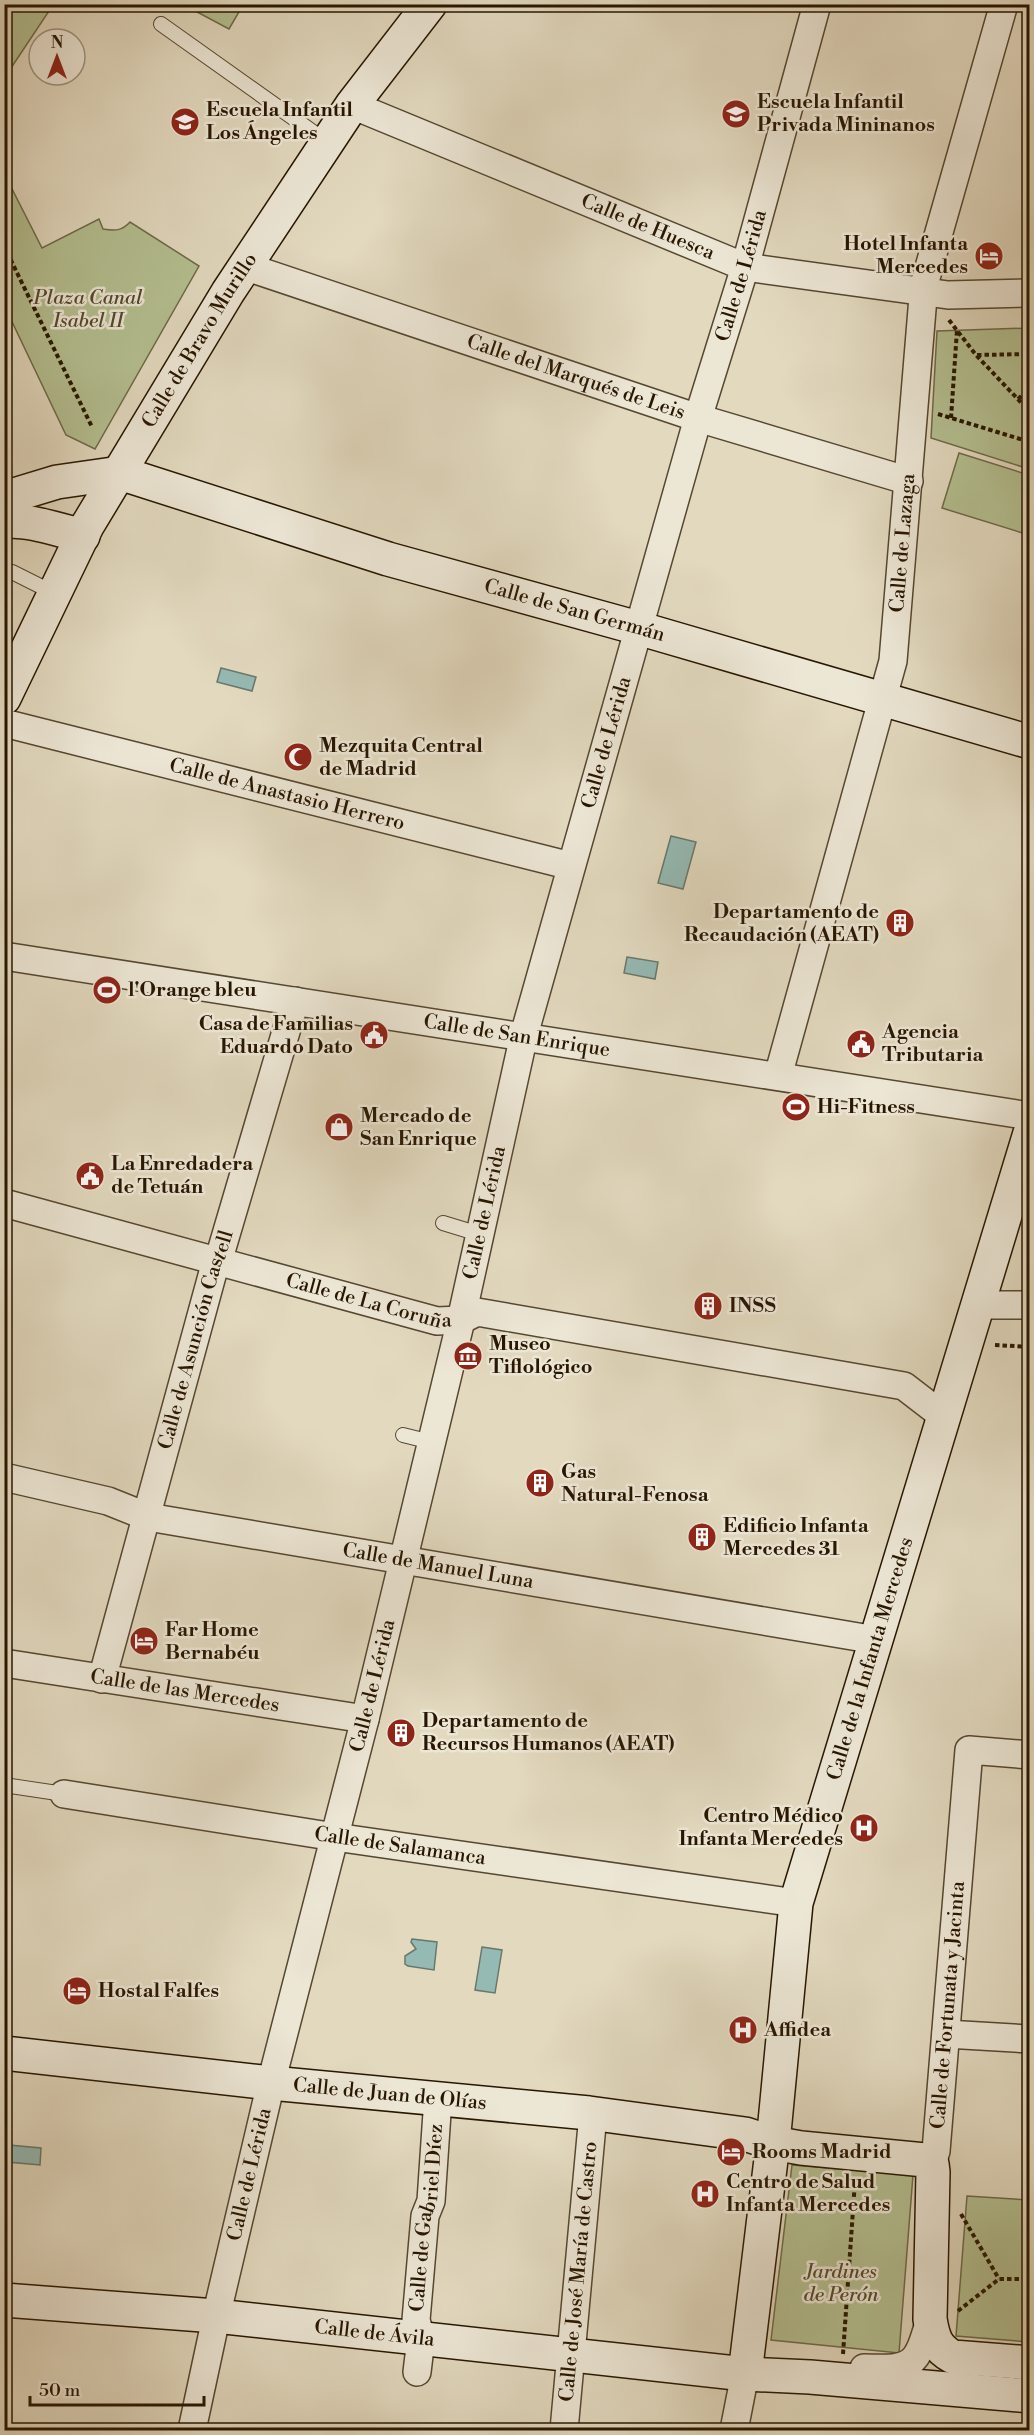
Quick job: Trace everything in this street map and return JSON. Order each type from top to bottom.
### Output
[{"type":"main road","name":"Calle de Bravo Murillo","points":[[4,698],[83,536],[244,266],[352,105],[430,4]]},
{"type":"main road","points":[[4,498],[57,482],[120,473]]},
{"type":"main road","name":"Calle de San Germán","points":[[120,473],[388,559],[638,628],[1029,742]]},
{"type":"main road","points":[[4,522],[29,524],[83,536]]},
{"type":"main road","name":"Calle de la Infanta Mercedes","points":[[745,2374],[773,2143],[796,1903],[1029,1133]]},
{"type":"main road","name":"Calle de Juan de Olías","points":[[4,2053],[271,2083],[589,2113],[745,2134],[773,2143],[801,2148],[925,2160],[932,2164]]},
{"type":"main road","name":"Calle de Fortunata y Jacinta","points":[[932,2164],[942,2320],[934,2340],[944,2352],[953,2357],[1029,2363]]},
{"type":"main road","name":"Calle de Ávila","points":[[4,2300],[216,2316],[745,2374],[810,2377],[1029,2396]]},
{"type":"street","name":"Calle de Lérida","points":[[192,2430],[216,2316],[271,2083],[365,1719],[461,1320],[524,1035],[698,418],[745,267],[817,4]]},
{"type":"street","name":"Calle de Lazaga","points":[[778,1076],[893,661],[927,272],[1004,4]]},
{"type":"street","name":"Calle de Huesca","points":[[352,105],[745,267],[948,295],[1029,293]]},
{"type":"street","name":"Calle del Marqués de Leis","points":[[244,266],[698,418],[909,481]]},
{"type":"street","name":"Calle de Anastasio Herrero","points":[[4,723],[571,866]]},
{"type":"street","name":"Calle de San Enrique","points":[[4,956],[524,1035],[1029,1116]]},
{"type":"street","name":"Calle de Asunción Castell","points":[[102,1679],[216,1262],[295,1001]]},
{"type":"street","name":"Calle de La Coruña","points":[[4,1203],[437,1321],[461,1320],[477,1312],[904,1386],[943,1416]]},
{"type":"street","points":[[977,1305],[1029,1305]]},
{"type":"street","name":"Calle de Manuel Luna","points":[[4,1478],[108,1502],[148,1516],[876,1640]]},
{"type":"street","name":"Calle de las Mercedes","points":[[4,1663],[365,1719]]},
{"type":"street","name":"Calle de Fortunata y Jacinta","points":[[932,2164],[936,2151],[969,1750],[1029,1755]]},
{"type":"street","name":"Calle de Salamanca","points":[[64,1794],[335,1837],[796,1903]]},
{"type":"street","points":[[946,2034],[1029,2039]]},
{"type":"street","name":"Calle de Gabriel Díez","points":[[417,2372],[421,2339],[416,2320],[425,2216],[431,2201],[438,2098]]},
{"type":"street","name":"Calle de José María de Castro","points":[[564,2430],[592,2125],[589,2113]]},
{"type":"street","points":[[810,2377],[854,2367],[901,2368],[912,2362],[942,2320]]},
{"type":"street","points":[[734,2430],[745,2374]]},
{"type":"lane","points":[[161,24],[327,142]]},
{"type":"lane","points":[[12,573],[54,593]]},
{"type":"lane","points":[[443,1223],[479,1234]]},
{"type":"lane","points":[[403,1435],[431,1442]]},
{"type":"lane","name":"Calle de Salamanca","points":[[4,1785],[64,1794]]},
{"type":"path","points":[[4,246],[92,427]]},
{"type":"path","points":[[948,319],[976,355],[1029,412]]},
{"type":"path","points":[[951,418],[957,329]]},
{"type":"path","points":[[976,355],[1029,354]]},
{"type":"path","points":[[1018,399],[1029,388]]},
{"type":"path","points":[[915,408],[1029,442]]},
{"type":"path","points":[[995,1345],[1029,1347]]},
{"type":"path","points":[[843,2357],[855,2180]]},
{"type":"path","points":[[961,2213],[999,2279]]},
{"type":"path","points":[[942,2320],[958,2311],[999,2279],[1029,2279]]},
{"type":"green space","points":[[4,5],[53,5],[38,27],[27,27],[27,44],[5,77]]},
{"type":"green space","points":[[184,5],[243,5],[229,29]]},
{"type":"green space","name":"Plaza Canal Isabel II","points":[[5,175],[42,248],[99,219],[103,229],[107,230],[121,229],[130,222],[199,266],[95,449],[66,435],[5,307]]},
{"type":"green space","points":[[1029,328],[1029,469],[931,438],[937,331]]},
{"type":"green space","points":[[959,453],[1029,475],[1029,535],[942,508]]},
{"type":"green space","name":"Jardines de Perón","points":[[792,2165],[913,2175],[899,2353],[771,2340]]},
{"type":"green space","points":[[967,2196],[1029,2200],[1029,2342],[956,2336]]},
{"type":"water","points":[[221,668],[256,677],[252,691],[217,682]]},
{"type":"water","points":[[671,836],[696,842],[683,889],[658,883]]},
{"type":"water","points":[[627,957],[658,962],[655,979],[624,973]]},
{"type":"water","points":[[412,1939],[437,1942],[434,1970],[405,1964],[405,1956],[416,1949],[411,1942]]},
{"type":"water","points":[[482,1947],[502,1950],[495,1993],[475,1990]]},
{"type":"water","points":[[9,2145],[41,2148],[40,2165],[7,2162]]},
{"type":"place","name":"Escuela Infantil Privada Mininanos","points":[[736,114]]},
{"type":"place","name":"Escuela Infantil Los Ángeles","points":[[185,122]]},
{"type":"place","name":"Hotel Infanta Mercedes","points":[[989,256]]},
{"type":"place","name":"Mezquita Central de Madrid","points":[[298,757]]},
{"type":"place","name":"Departamento de Recaudación (AEAT)","points":[[900,923]]},
{"type":"place","name":"l'Orange bleu","points":[[107,990]]},
{"type":"place","name":"Casa de Familias Eduardo Dato","points":[[374,1035]]},
{"type":"place","name":"Agencia Tributaria","points":[[861,1044]]},
{"type":"place","name":"Hi-Fitness","points":[[796,1107]]},
{"type":"place","name":"Mercado de San Enrique","points":[[339,1127]]},
{"type":"place","name":"La Enredadera de Tetuán","points":[[90,1176]]},
{"type":"place","name":"INSS","points":[[708,1306]]},
{"type":"place","name":"Museo Tiflológico","points":[[468,1356]]},
{"type":"place","name":"Gas Natural-Fenosa","points":[[540,1483]]},
{"type":"place","name":"Edificio Infanta Mercedes 31","points":[[702,1537]]},
{"type":"place","name":"Far Home Bernabéu","points":[[144,1641]]},
{"type":"place","name":"Departamento de Recursos Humanos (AEAT)","points":[[401,1733]]},
{"type":"place","name":"Centro Médico Infanta Mercedes","points":[[864,1828]]},
{"type":"place","name":"Hostal Falfes","points":[[77,1991]]},
{"type":"place","name":"Affidea","points":[[743,2030]]},
{"type":"place","name":"Rooms Madrid","points":[[731,2152]]},
{"type":"place","name":"Centro de Salud Infanta Mercedes","points":[[705,2194]]}]
